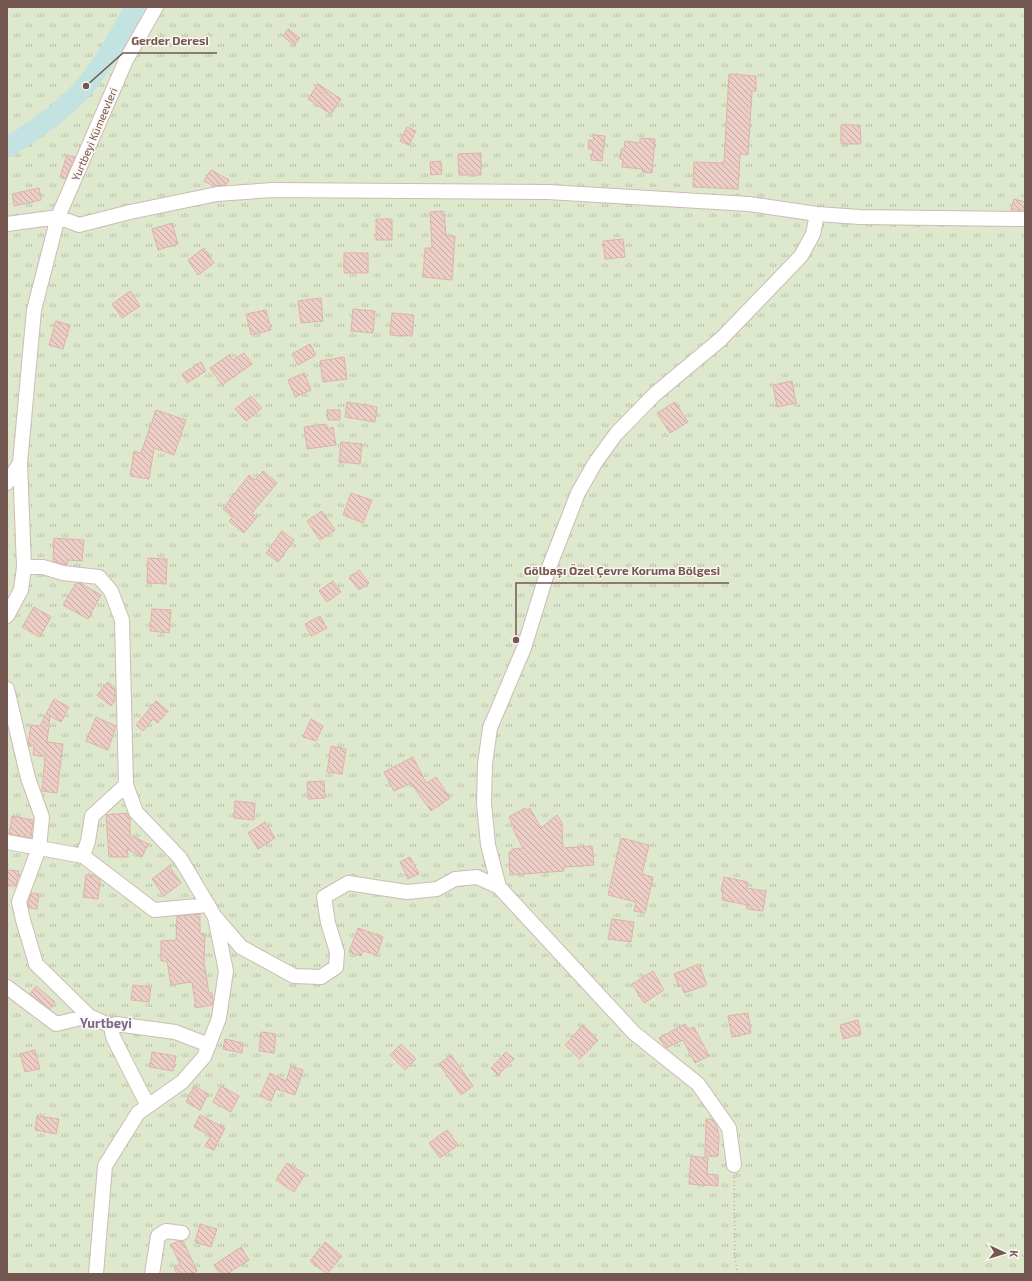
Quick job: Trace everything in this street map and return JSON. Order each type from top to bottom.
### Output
[{"type":"street","name":"Yurtbeyi Kümeevleri","points":[[7,616],[11,604],[21,590],[24,567],[20,463],[34,310],[58,217],[126,60],[156,7]]},
{"type":"street","points":[[7,224],[58,217],[79,225],[130,212],[217,194],[272,190],[562,192],[749,204],[817,214],[860,217],[1025,219]]},
{"type":"street","points":[[499,887],[488,845],[484,802],[485,764],[490,728],[524,648],[548,570],[578,493],[595,463],[616,434],[655,394],[721,339],[800,256],[813,234],[817,214]]},
{"type":"street","points":[[7,483],[20,463]]},
{"type":"street","points":[[24,567],[43,568],[63,573],[99,577],[111,591],[122,620],[126,785],[136,812],[180,858],[212,911],[241,947],[294,976],[321,977],[336,967],[337,952],[328,923],[324,897],[348,884],[407,892],[437,889],[455,879],[477,878],[499,887],[634,1033],[698,1084],[729,1128],[734,1165]]},
{"type":"street","points":[[7,690],[28,778],[42,816],[39,848],[19,902],[36,964],[89,1016],[111,1026],[116,1024],[175,1032],[209,1045]]},
{"type":"street","points":[[83,856],[88,841],[92,816],[126,785]]},
{"type":"street","points":[[7,842],[83,856],[154,910],[212,911]]},
{"type":"street","points":[[96,1274],[105,1166],[138,1113],[182,1082],[204,1057],[218,1018],[226,971],[212,911]]},
{"type":"street","points":[[7,987],[56,1024],[89,1016]]},
{"type":"street","points":[[111,1026],[113,1037],[148,1106]]},
{"type":"street","points":[[152,1274],[158,1236],[166,1231],[182,1233]]},
{"type":"path","points":[[734,1165],[735,1258],[738,1274]]},
{"type":"green space","points":[[7,7],[1025,7],[1025,1274],[7,1274]]},
{"type":"building","points":[[288,29],[300,38],[294,45],[283,36]]},
{"type":"building","points":[[729,74],[756,76],[756,91],[752,91],[748,155],[740,154],[738,189],[693,187],[694,162],[724,163]]},
{"type":"building","points":[[318,84],[341,99],[331,114],[308,99]]},
{"type":"building","points":[[841,125],[860,125],[861,144],[841,144]]},
{"type":"building","points":[[407,127],[416,131],[409,145],[400,141]]},
{"type":"building","points":[[594,135],[605,136],[602,161],[591,160],[593,149],[588,149],[589,140],[593,141]]},
{"type":"building","points":[[640,138],[655,139],[652,173],[642,172],[643,169],[622,167],[623,160],[620,159],[621,149],[624,149],[625,141],[640,143]]},
{"type":"building","points":[[481,153],[481,175],[459,175],[458,154]]},
{"type":"building","points":[[67,155],[75,157],[65,179],[60,177]]},
{"type":"building","points":[[441,161],[442,174],[431,175],[430,162]]},
{"type":"building","points":[[211,170],[229,180],[226,185],[213,186],[204,181]]},
{"type":"building","points":[[39,188],[41,200],[14,206],[12,194]]},
{"type":"building","points":[[1014,199],[1025,202],[1025,210],[1011,210]]},
{"type":"building","points":[[444,211],[446,236],[455,236],[452,280],[423,277],[425,248],[432,248],[430,212]]},
{"type":"building","points":[[376,219],[392,219],[392,240],[376,240]]},
{"type":"building","points":[[172,223],[178,244],[158,250],[152,229]]},
{"type":"building","points":[[623,239],[625,257],[605,259],[603,241]]},
{"type":"building","points":[[204,248],[214,263],[198,275],[188,260]]},
{"type":"building","points":[[344,253],[368,253],[368,273],[344,273]]},
{"type":"building","points":[[130,291],[140,306],[122,318],[112,304]]},
{"type":"building","points":[[321,298],[323,321],[301,323],[298,301]]},
{"type":"building","points":[[353,309],[375,311],[373,333],[351,331]]},
{"type":"building","points":[[266,310],[271,330],[251,335],[246,314]]},
{"type":"building","points":[[392,313],[414,315],[412,336],[390,335]]},
{"type":"building","points":[[56,321],[70,325],[63,349],[49,345]]},
{"type":"building","points":[[310,344],[316,355],[298,365],[292,354]]},
{"type":"building","points":[[244,353],[252,364],[222,385],[210,368],[229,355],[233,360]]},
{"type":"building","points":[[344,357],[347,379],[323,382],[320,361]]},
{"type":"building","points":[[201,362],[206,371],[187,383],[182,374]]},
{"type":"building","points":[[304,373],[311,390],[295,397],[288,380]]},
{"type":"building","points":[[792,381],[796,403],[777,407],[773,385]]},
{"type":"building","points":[[251,396],[262,408],[246,421],[235,409]]},
{"type":"building","points":[[347,402],[377,407],[375,422],[345,417]]},
{"type":"building","points":[[675,402],[688,422],[670,433],[657,413]]},
{"type":"building","points":[[156,410],[186,420],[174,455],[154,448],[149,479],[130,476],[134,451],[141,453]]},
{"type":"building","points":[[327,410],[340,410],[340,420],[328,420]]},
{"type":"building","points":[[326,424],[328,429],[333,427],[336,445],[307,449],[304,427]]},
{"type":"building","points":[[341,442],[362,444],[360,464],[339,462]]},
{"type":"building","points":[[263,471],[277,483],[252,513],[257,517],[244,533],[229,521],[233,517],[223,509],[249,475],[255,480]]},
{"type":"building","points":[[351,493],[372,500],[363,523],[343,515]]},
{"type":"building","points":[[322,511],[335,530],[320,540],[307,521]]},
{"type":"building","points":[[282,531],[294,540],[278,562],[266,553]]},
{"type":"building","points":[[54,538],[84,540],[82,561],[68,560],[67,565],[53,561]]},
{"type":"building","points":[[148,558],[167,559],[166,584],[147,583]]},
{"type":"building","points":[[359,570],[369,583],[359,590],[349,578]]},
{"type":"building","points":[[333,581],[341,592],[327,602],[319,591]]},
{"type":"building","points":[[76,583],[80,583],[101,595],[88,619],[63,605]]},
{"type":"building","points":[[34,607],[51,617],[40,637],[22,627]]},
{"type":"building","points":[[152,609],[171,610],[169,633],[150,631]]},
{"type":"building","points":[[320,616],[327,628],[311,636],[305,624]]},
{"type":"building","points":[[108,682],[115,688],[115,701],[111,706],[97,695]]},
{"type":"building","points":[[54,699],[69,707],[61,722],[50,716],[47,742],[63,744],[57,793],[42,791],[45,756],[33,755],[34,746],[29,745],[28,743],[31,725],[40,726]]},
{"type":"building","points":[[156,701],[168,711],[158,723],[153,719],[143,731],[136,725]]},
{"type":"building","points":[[96,717],[116,726],[108,750],[86,741]]},
{"type":"building","points":[[311,719],[323,726],[316,741],[303,737]]},
{"type":"building","points":[[331,746],[346,749],[342,774],[327,772]]},
{"type":"building","points":[[413,757],[426,783],[436,777],[450,798],[431,811],[411,783],[394,791],[384,772]]},
{"type":"building","points":[[324,781],[325,798],[308,799],[307,782]]},
{"type":"building","points":[[235,801],[255,803],[254,820],[234,818]]},
{"type":"building","points":[[525,808],[526,810],[530,808],[541,828],[557,815],[562,823],[563,848],[592,846],[594,865],[564,867],[564,871],[510,875],[509,852],[512,852],[512,849],[523,848],[513,829],[514,828],[509,817]]},
{"type":"building","points":[[127,813],[130,818],[130,835],[148,844],[142,857],[127,849],[128,857],[109,857],[106,815]]},
{"type":"building","points":[[12,816],[33,820],[31,838],[9,834]]},
{"type":"building","points":[[265,822],[275,838],[258,849],[248,833]]},
{"type":"building","points":[[621,838],[649,845],[642,874],[653,877],[645,913],[634,911],[636,902],[608,895]]},
{"type":"building","points":[[410,857],[419,874],[408,879],[400,862]]},
{"type":"building","points":[[169,866],[181,883],[164,896],[152,879]]},
{"type":"building","points":[[7,870],[19,871],[16,886],[7,886]]},
{"type":"building","points":[[86,875],[95,876],[100,880],[98,899],[83,897]]},
{"type":"building","points":[[724,877],[748,882],[746,888],[766,891],[763,911],[747,909],[748,905],[722,900],[723,892],[721,891]]},
{"type":"building","points":[[31,893],[39,894],[37,909],[29,908],[28,903]]},
{"type":"building","points":[[200,914],[200,933],[205,934],[204,962],[209,993],[212,993],[213,1001],[212,1005],[196,1008],[192,982],[171,985],[167,961],[161,961],[161,941],[176,940],[177,916]]},
{"type":"building","points":[[612,919],[634,922],[631,942],[608,939]]},
{"type":"building","points":[[358,928],[383,937],[377,955],[363,951],[361,956],[349,952]]},
{"type":"building","points":[[699,964],[707,985],[684,993],[681,985],[679,987],[674,974]]},
{"type":"building","points":[[653,971],[664,990],[644,1003],[632,984]]},
{"type":"building","points":[[133,985],[151,987],[149,1002],[131,1000]]},
{"type":"building","points":[[36,986],[55,1002],[50,1009],[30,994]]},
{"type":"building","points":[[748,1013],[751,1033],[732,1037],[728,1016]]},
{"type":"building","points":[[858,1020],[861,1034],[843,1039],[840,1025]]},
{"type":"building","points":[[685,1024],[689,1029],[694,1027],[709,1056],[695,1063],[683,1040],[666,1048],[659,1038]]},
{"type":"building","points":[[583,1025],[598,1040],[580,1059],[565,1045]]},
{"type":"building","points":[[261,1032],[276,1034],[274,1053],[259,1051]]},
{"type":"building","points":[[225,1039],[243,1043],[242,1053],[223,1049]]},
{"type":"building","points":[[401,1044],[416,1059],[405,1070],[390,1055]]},
{"type":"building","points":[[35,1050],[40,1069],[25,1072],[20,1054]]},
{"type":"building","points":[[152,1052],[176,1056],[173,1071],[150,1067]]},
{"type":"building","points":[[506,1052],[514,1059],[498,1075],[491,1068]]},
{"type":"building","points":[[451,1055],[473,1086],[461,1095],[439,1064]]},
{"type":"building","points":[[291,1066],[303,1070],[295,1095],[276,1089],[271,1101],[260,1096],[270,1073],[286,1081]]},
{"type":"building","points":[[194,1086],[208,1094],[200,1110],[186,1102]]},
{"type":"building","points":[[221,1086],[239,1096],[231,1112],[213,1102]]},
{"type":"building","points":[[200,1115],[225,1128],[214,1150],[205,1146],[211,1136],[194,1127]]},
{"type":"building","points":[[37,1116],[59,1119],[56,1134],[35,1130]]},
{"type":"building","points":[[706,1119],[712,1119],[716,1124],[719,1136],[718,1156],[705,1156]]},
{"type":"building","points":[[447,1130],[458,1145],[440,1158],[429,1143]]},
{"type":"building","points":[[691,1156],[708,1158],[707,1174],[718,1175],[718,1186],[689,1184]]},
{"type":"building","points":[[287,1163],[305,1174],[294,1192],[276,1180]]},
{"type":"building","points":[[200,1224],[217,1229],[211,1247],[195,1242]]},
{"type":"building","points":[[178,1241],[183,1241],[197,1271],[192,1274],[177,1274],[174,1268],[180,1264],[171,1245]]},
{"type":"building","points":[[325,1242],[342,1256],[327,1274],[310,1261]]},
{"type":"building","points":[[241,1247],[249,1260],[227,1274],[220,1274],[214,1265]]},
{"type":"waterway","points":[[7,148],[56,114],[85,87],[120,34],[135,7]]},
{"type":"place","name":"Gerder Deresi","points":[[86,86]]},
{"type":"place","name":"Gölbaşı Özel Çevre Koruma Bölgesi","points":[[516,640]]},
{"type":"district","name":"Yurtbeyi","points":[[106,1023]]}]
